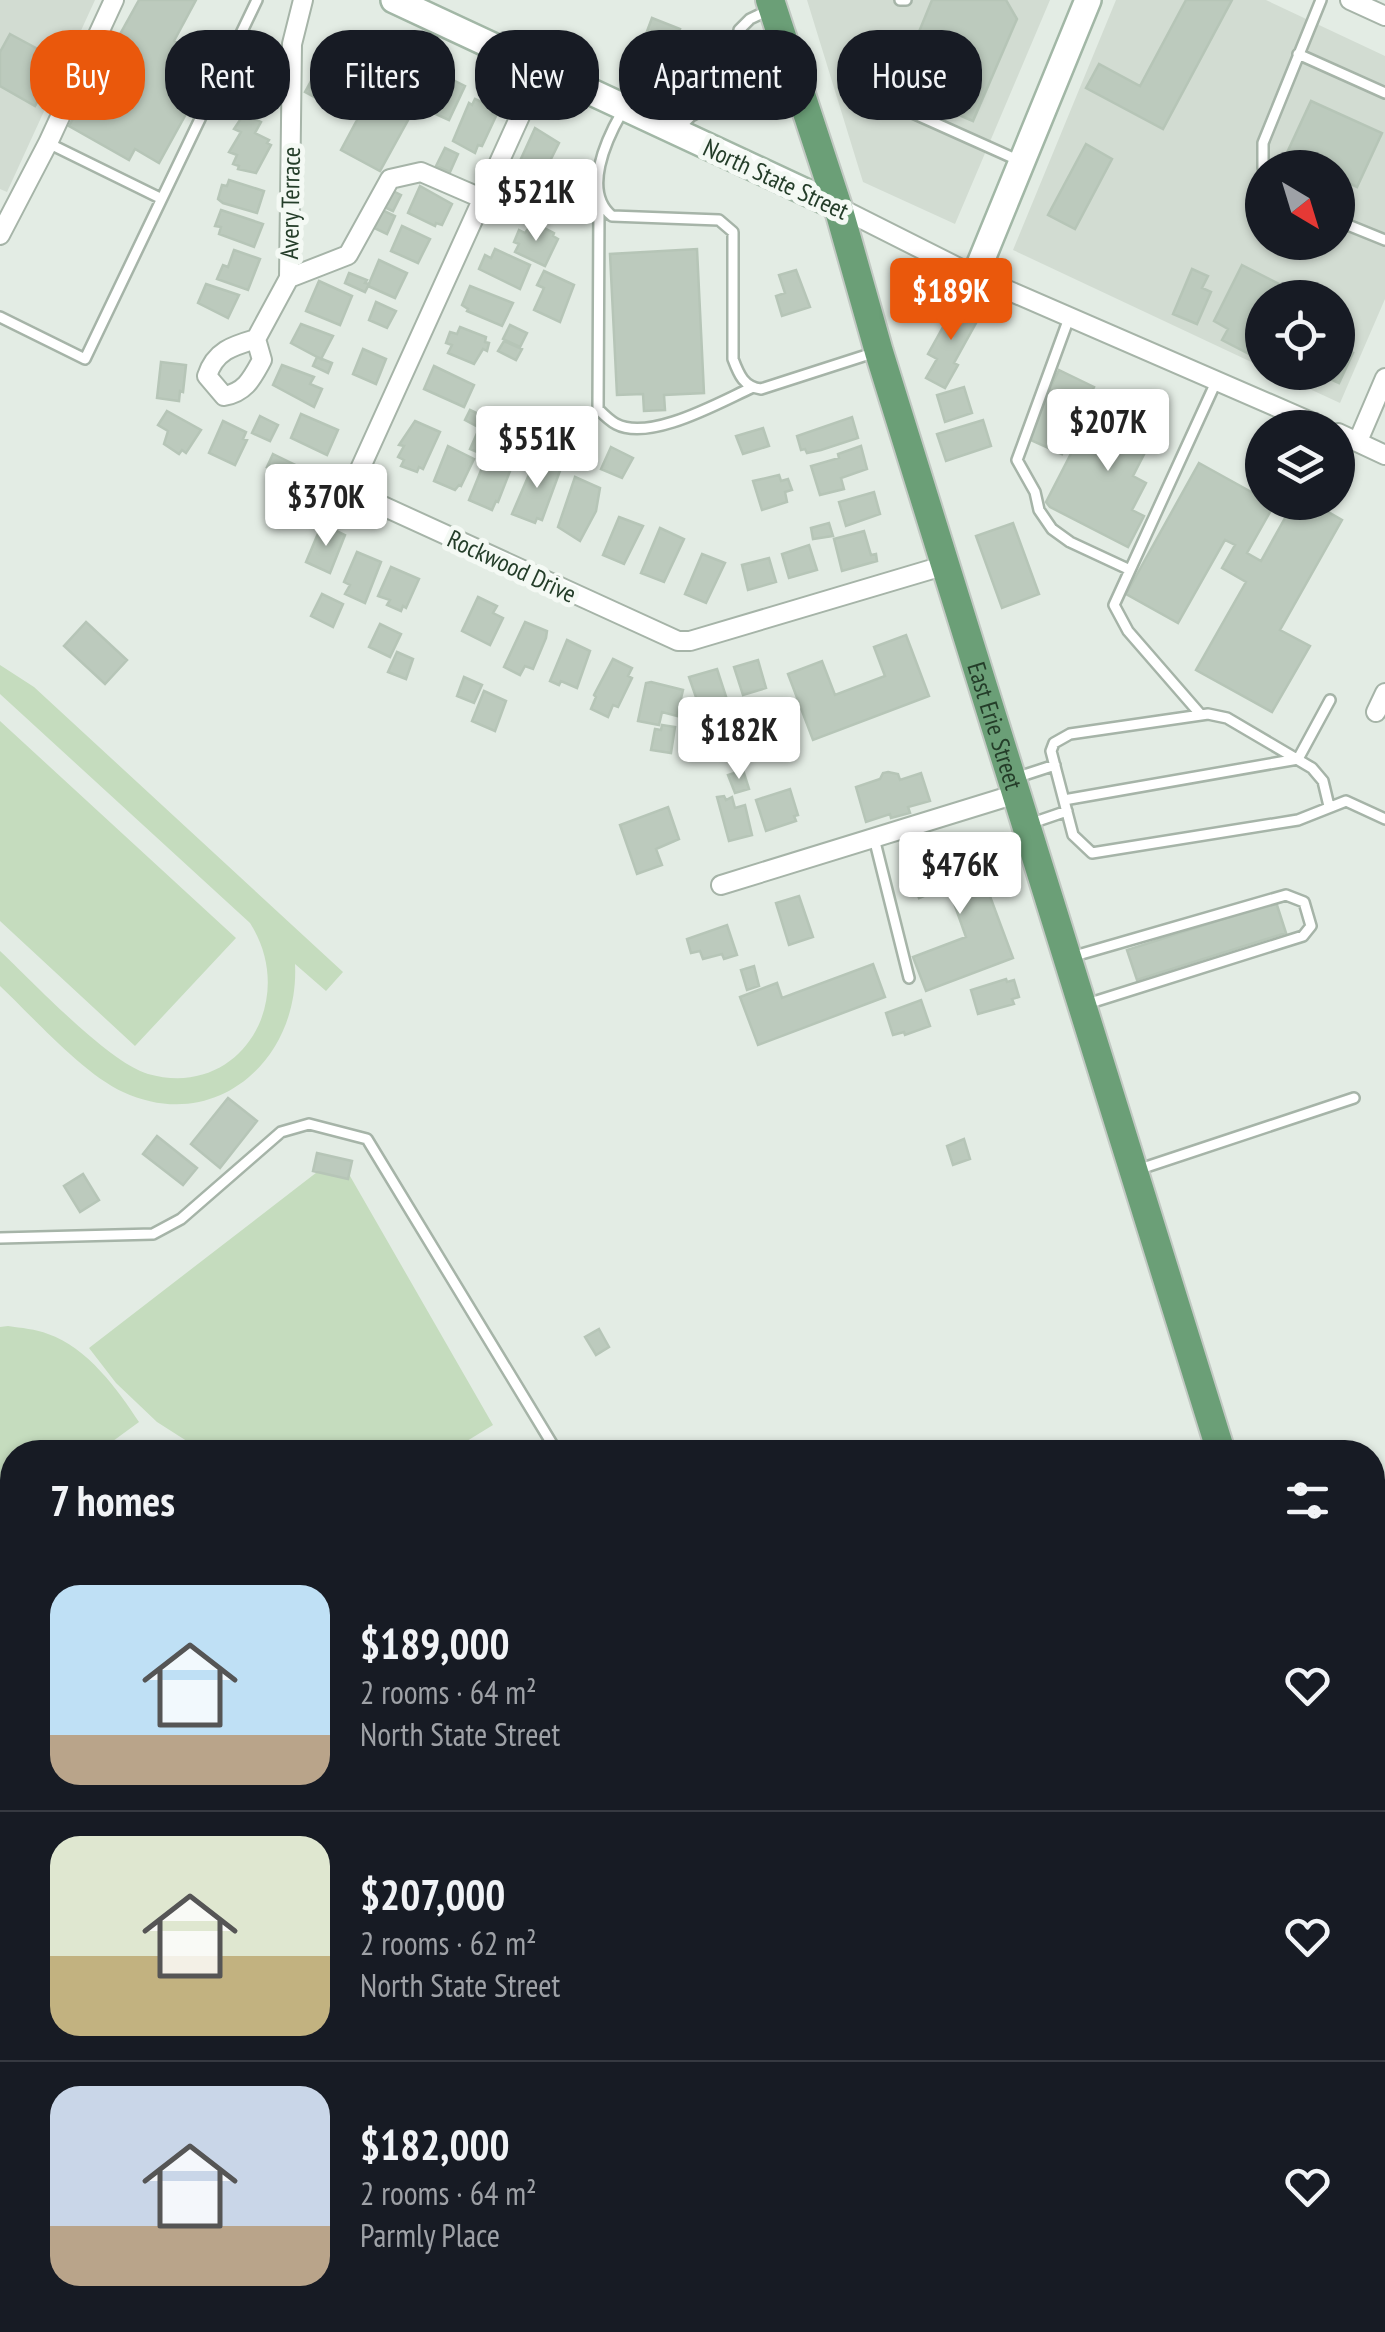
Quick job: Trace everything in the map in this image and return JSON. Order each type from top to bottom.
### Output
[{"type":"main road","name":"North State Street","points":[[394,0],[431,7],[444,26],[475,40]]},
{"type":"main road","points":[[974,276],[1088,0]]},
{"type":"main road","name":"East Erie Street","points":[[772,4],[780,30]]},
{"type":"main road","name":"North State Street","points":[[650,120],[838,207]]},
{"type":"main road","name":"East Erie Street","points":[[809,120],[1217,1440]]},
{"type":"street","points":[[0,235],[48,144],[114,0]]},
{"type":"street","name":"Avery Terrace","points":[[256,339],[288,278],[292,44],[303,0]]},
{"type":"street","points":[[1350,0],[1385,16]]},
{"type":"street","name":"Rockwood Drive","points":[[518,120],[350,491],[678,641],[690,641],[946,565]]},
{"type":"street","points":[[288,278],[348,254],[390,179],[421,172],[481,198]]},
{"type":"street","name":"North State Street","points":[[838,207],[974,276],[1282,410]]},
{"type":"street","points":[[1358,441],[1385,378]]},
{"type":"street","points":[[1355,440],[1385,455]]},
{"type":"street","points":[[1376,712],[1385,692]]},
{"type":"street","points":[[721,886],[874,838],[1014,786]]},
{"type":"lane","points":[[0,317],[84,359],[257,0]]},
{"type":"lane","points":[[1262,150],[1320,0]]},
{"type":"lane","points":[[740,30],[750,18],[772,4]]},
{"type":"lane","points":[[1298,54],[1385,93]]},
{"type":"lane","points":[[619,119],[603,154],[596,196],[598,409],[618,426],[641,428],[697,413],[751,388]]},
{"type":"lane","points":[[675,132],[687,120]]},
{"type":"lane","points":[[928,120],[1022,162]]},
{"type":"lane","points":[[48,144],[160,198]]},
{"type":"lane","points":[[599,205],[612,216],[706,218],[728,225],[733,232],[734,359],[740,377],[751,388],[761,390],[879,352]]},
{"type":"lane","points":[[1355,228],[1382,240],[1385,226]]},
{"type":"lane","points":[[1070,318],[1017,453],[1020,467],[1052,529],[1070,542],[1128,569]]},
{"type":"lane","points":[[1201,715],[1120,621],[1114,605],[1216,382]]},
{"type":"lane","points":[[1298,760],[1330,700]]},
{"type":"lane","points":[[1329,806],[1323,780],[1312,768],[1237,722],[1201,715],[1070,734],[1054,743],[1051,751],[1074,835],[1092,854],[1298,820],[1346,801],[1385,819]]},
{"type":"lane","points":[[1026,825],[1066,805],[1298,760]]},
{"type":"lane","points":[[1014,786],[1055,764]]},
{"type":"lane","points":[[874,838],[909,978]]},
{"type":"lane","points":[[1070,957],[1286,895],[1304,902],[1311,926],[1303,936],[1084,1005]]},
{"type":"lane","points":[[1135,1171],[1354,1098]]},
{"type":"lane","points":[[0,1238],[153,1234],[181,1220],[281,1132],[309,1124],[367,1139],[549,1440]]},
{"type":"path","points":[[230,2332],[266,2332]]},
{"type":"shaded area","points":[[0,0],[95,0],[81,30],[30,30],[30,120],[40,120],[7,192],[0,189]]},
{"type":"shaded area","points":[[807,0],[1050,0],[955,224],[863,182],[844,120],[982,120],[982,30],[837,30],[837,98]]},
{"type":"shaded area","points":[[1116,0],[1266,0],[1385,56],[1385,299],[1355,368],[1355,280],[1245,280],[1245,359],[1013,250]]},
{"type":"shaded area","points":[[1312,390],[1346,390],[1340,403]]},
{"type":"shaded area","points":[[0,665],[34,687],[343,972],[326,991],[295,964],[293,999],[283,1030],[267,1058],[246,1080],[220,1095],[190,1104],[157,1103],[123,1092],[75,1059],[0,986],[0,951],[113,1054],[148,1074],[181,1078],[210,1072],[234,1058],[252,1037],[264,1011],[268,982],[264,952],[250,923],[0,694]]},
{"type":"shaded area","points":[[0,721],[236,938],[135,1046],[0,921]]},
{"type":"shaded area","points":[[321,1169],[350,1176],[493,1425],[469,1440],[185,1440],[157,1422],[116,1383],[89,1348]]},
{"type":"shaded area","points":[[0,1327],[43,1332],[76,1349],[111,1384],[139,1422],[114,1440],[0,1440]]},
{"type":"building","points":[[139,0],[196,0],[180,30],[165,30],[165,120],[183,120],[159,163],[135,149],[129,160],[69,126],[72,120],[145,120],[145,30],[122,30]]},
{"type":"building","points":[[932,0],[1006,0],[1017,19],[982,100],[982,30],[920,30]]},
{"type":"building","points":[[1186,0],[1232,0],[1163,129],[1086,88],[1099,64],[1140,86]]},
{"type":"building","points":[[652,18],[680,29],[680,30],[648,30]]},
{"type":"building","points":[[10,34],[30,45],[30,103],[0,86],[0,52]]},
{"type":"building","points":[[455,81],[465,86],[455,107]]},
{"type":"building","points":[[475,99],[475,120],[494,120],[475,153],[453,141],[469,103],[472,105]]},
{"type":"building","points":[[1311,101],[1382,133],[1357,187],[1355,150],[1288,150]]},
{"type":"building","points":[[240,120],[261,122],[255,133],[271,145],[256,173],[233,164],[237,155],[229,152],[241,132],[234,129]]},
{"type":"building","points":[[357,120],[408,120],[380,171],[341,150]]},
{"type":"building","points":[[535,128],[559,143],[542,177],[525,169],[528,165],[520,161]]},
{"type":"building","points":[[1086,144],[1112,159],[1075,229],[1048,215]]},
{"type":"building","points":[[445,148],[458,154],[450,172],[436,166]]},
{"type":"building","points":[[229,180],[264,191],[257,213],[218,199],[222,185],[227,186]]},
{"type":"building","points":[[420,186],[452,204],[442,225],[435,226],[408,213]]},
{"type":"building","points":[[512,187],[541,200],[531,222],[502,209]]},
{"type":"building","points":[[391,190],[401,195],[393,211],[384,207]]},
{"type":"building","points":[[221,210],[263,224],[254,247],[219,234],[221,227],[215,226]]},
{"type":"building","points":[[382,210],[395,216],[387,234],[374,228]]},
{"type":"building","points":[[533,222],[558,239],[545,266],[515,252],[519,230],[525,233]]},
{"type":"building","points":[[402,226],[430,239],[418,263],[391,251]]},
{"type":"building","points":[[495,249],[530,265],[520,289],[479,269],[485,255],[491,258]]},
{"type":"building","points":[[697,249],[704,393],[664,395],[665,410],[644,411],[643,394],[617,395],[610,254]]},
{"type":"building","points":[[234,250],[260,259],[248,290],[217,279],[223,265],[228,267]]},
{"type":"building","points":[[379,260],[407,273],[395,298],[368,286]]},
{"type":"building","points":[[1242,265],[1271,280],[1245,280],[1245,352],[1222,340],[1228,329],[1214,321]]},
{"type":"building","points":[[1192,269],[1208,276],[1202,288],[1211,292],[1197,324],[1173,314]]},
{"type":"building","points":[[796,270],[810,307],[782,316],[776,296],[785,293],[779,275]]},
{"type":"building","points":[[544,271],[574,285],[560,322],[534,310],[544,288],[537,285]]},
{"type":"building","points":[[349,273],[367,280],[365,292],[345,283]]},
{"type":"building","points":[[319,281],[352,296],[340,325],[306,311]]},
{"type":"building","points":[[206,284],[239,295],[228,318],[198,303]]},
{"type":"building","points":[[470,286],[513,303],[502,326],[462,305]]},
{"type":"building","points":[[376,302],[396,311],[387,328],[369,320]]},
{"type":"building","points":[[957,302],[981,314],[945,388],[926,378],[937,359],[928,354]]},
{"type":"building","points":[[301,324],[333,336],[321,359],[291,343]]},
{"type":"building","points":[[510,325],[527,333],[520,347],[503,339]]},
{"type":"building","points":[[460,327],[486,337],[485,342],[489,343],[487,351],[483,349],[474,364],[448,353],[452,345],[446,343],[450,332],[457,334]]},
{"type":"building","points":[[504,341],[522,349],[516,360],[498,351]]},
{"type":"building","points":[[363,349],[386,359],[376,384],[353,374]]},
{"type":"building","points":[[317,357],[332,363],[328,373],[313,366]]},
{"type":"building","points":[[161,362],[186,365],[179,401],[157,398]]},
{"type":"building","points":[[282,365],[314,377],[310,384],[322,389],[314,407],[273,385]]},
{"type":"building","points":[[434,366],[474,385],[464,407],[424,389]]},
{"type":"building","points":[[1059,370],[1094,387],[1062,454],[1026,438]]},
{"type":"building","points":[[964,387],[972,413],[945,422],[937,395]]},
{"type":"building","points":[[1115,395],[1162,419],[1133,476],[1146,483],[1132,510],[1144,516],[1128,547],[1046,502],[1077,442],[1088,448]]},
{"type":"building","points":[[470,410],[487,418],[482,429],[465,420]]},
{"type":"building","points":[[167,411],[201,430],[186,453],[182,450],[179,454],[164,444],[168,431],[158,425]]},
{"type":"building","points":[[301,414],[338,430],[327,455],[291,438]]},
{"type":"building","points":[[260,416],[278,425],[270,441],[252,433]]},
{"type":"building","points":[[852,417],[858,438],[807,453],[801,450],[797,436]]},
{"type":"building","points":[[983,420],[991,446],[946,461],[937,434]]},
{"type":"building","points":[[223,421],[246,432],[243,439],[247,440],[235,465],[209,453]]},
{"type":"building","points":[[415,421],[440,432],[423,469],[419,467],[417,472],[401,466],[404,460],[398,457],[404,446],[399,445]]},
{"type":"building","points":[[763,428],[769,446],[743,454],[736,436]]},
{"type":"building","points":[[574,430],[592,438],[579,466],[562,458]]},
{"type":"building","points":[[478,431],[490,436],[482,454],[470,449]]},
{"type":"building","points":[[448,446],[474,459],[461,486],[455,490],[434,481]]},
{"type":"building","points":[[861,446],[867,469],[841,478],[844,489],[820,495],[811,466]]},
{"type":"building","points":[[611,447],[633,458],[622,478],[601,469]]},
{"type":"building","points":[[273,454],[312,473],[302,495],[270,480],[275,468],[267,467]]},
{"type":"building","points":[[537,456],[561,468],[542,520],[537,518],[535,523],[512,514]]},
{"type":"building","points":[[498,460],[512,466],[492,510],[469,500],[484,463],[494,468]]},
{"type":"building","points":[[1199,463],[1245,489],[1245,520],[1266,520],[1247,553],[1261,561],[1284,520],[1342,520],[1280,630],[1310,646],[1272,712],[1196,670],[1246,582],[1222,568],[1235,545],[1225,540],[1178,623],[1126,594]]},
{"type":"building","points":[[779,475],[781,481],[788,479],[792,490],[785,492],[787,502],[762,510],[753,481]]},
{"type":"building","points":[[575,477],[600,488],[596,511],[580,541],[558,527]]},
{"type":"building","points":[[874,492],[880,514],[846,526],[839,502]]},
{"type":"building","points":[[619,517],[643,526],[624,564],[603,555]]},
{"type":"building","points":[[829,523],[833,536],[813,539],[811,528]]},
{"type":"building","points":[[1013,523],[1039,594],[1002,608],[976,536]]},
{"type":"building","points":[[322,524],[345,535],[330,573],[306,562]]},
{"type":"building","points":[[660,528],[684,539],[664,582],[641,573]]},
{"type":"building","points":[[864,531],[871,555],[876,554],[877,561],[842,571],[834,539]]},
{"type":"building","points":[[809,545],[817,570],[789,578],[782,554]]},
{"type":"building","points":[[357,552],[381,562],[365,603],[345,594],[350,585],[344,582]]},
{"type":"building","points":[[702,554],[725,563],[706,603],[685,594]]},
{"type":"building","points":[[769,558],[776,582],[748,590],[742,565]]},
{"type":"building","points":[[391,567],[419,579],[401,611],[387,605],[390,600],[378,596]]},
{"type":"building","points":[[322,594],[343,604],[333,627],[311,616]]},
{"type":"building","points":[[478,597],[497,606],[493,613],[503,618],[490,645],[462,631]]},
{"type":"building","points":[[86,622],[127,660],[105,684],[64,646]]},
{"type":"building","points":[[525,622],[547,631],[533,669],[525,666],[520,675],[504,667]]},
{"type":"building","points":[[380,624],[401,634],[390,657],[369,647]]},
{"type":"building","points":[[906,635],[929,696],[813,740],[788,674],[822,661],[835,695],[885,676],[874,647]]},
{"type":"building","points":[[567,640],[590,651],[577,688],[550,681]]},
{"type":"building","points":[[397,652],[413,659],[406,679],[388,672]]},
{"type":"building","points":[[613,659],[632,668],[628,676],[632,678],[618,707],[613,705],[608,717],[591,709]]},
{"type":"building","points":[[758,660],[766,688],[743,695],[734,667]]},
{"type":"building","points":[[717,669],[733,718],[708,732],[689,677]]},
{"type":"building","points":[[464,677],[482,685],[474,703],[457,696]]},
{"type":"building","points":[[646,683],[683,690],[677,716],[662,712],[659,725],[638,721]]},
{"type":"building","points":[[484,691],[506,701],[495,731],[472,721]]},
{"type":"building","points":[[662,725],[675,727],[671,753],[651,750],[655,729],[661,730]]},
{"type":"building","points":[[749,738],[756,758],[735,765],[729,745]]},
{"type":"building","points":[[743,770],[749,789],[735,793],[728,775]]},
{"type":"building","points":[[888,772],[898,774],[900,780],[921,773],[930,801],[908,807],[910,813],[891,818],[890,814],[866,822],[856,787]]},
{"type":"building","points":[[790,789],[798,815],[794,816],[796,821],[766,831],[756,800]]},
{"type":"building","points":[[724,796],[726,800],[732,797],[735,808],[745,805],[752,835],[729,841],[717,797]]},
{"type":"building","points":[[668,807],[679,839],[656,849],[662,865],[637,874],[620,825]]},
{"type":"building","points":[[969,840],[1013,958],[926,991],[913,957],[966,937],[948,886],[919,898],[906,864]]},
{"type":"building","points":[[799,896],[813,937],[789,945],[776,903]]},
{"type":"building","points":[[1276,902],[1286,933],[1137,980],[1127,950]]},
{"type":"building","points":[[727,925],[737,955],[703,959],[700,951],[691,953],[687,939]]},
{"type":"building","points":[[873,964],[885,997],[758,1045],[740,997],[777,983],[782,998]]},
{"type":"building","points":[[754,966],[759,986],[747,990],[741,970]]},
{"type":"building","points":[[1014,980],[1019,997],[1012,999],[1014,1004],[978,1014],[971,990]]},
{"type":"building","points":[[921,1000],[930,1026],[893,1035],[886,1013]]},
{"type":"building","points":[[228,1098],[257,1121],[220,1168],[191,1144]]},
{"type":"building","points":[[157,1136],[197,1168],[183,1185],[143,1154]]},
{"type":"building","points":[[964,1139],[970,1159],[953,1165],[947,1146]]},
{"type":"building","points":[[317,1153],[352,1161],[348,1179],[313,1171]]},
{"type":"building","points":[[83,1174],[99,1200],[80,1212],[64,1186]]},
{"type":"building","points":[[599,1329],[609,1347],[596,1355],[585,1337]]}]
